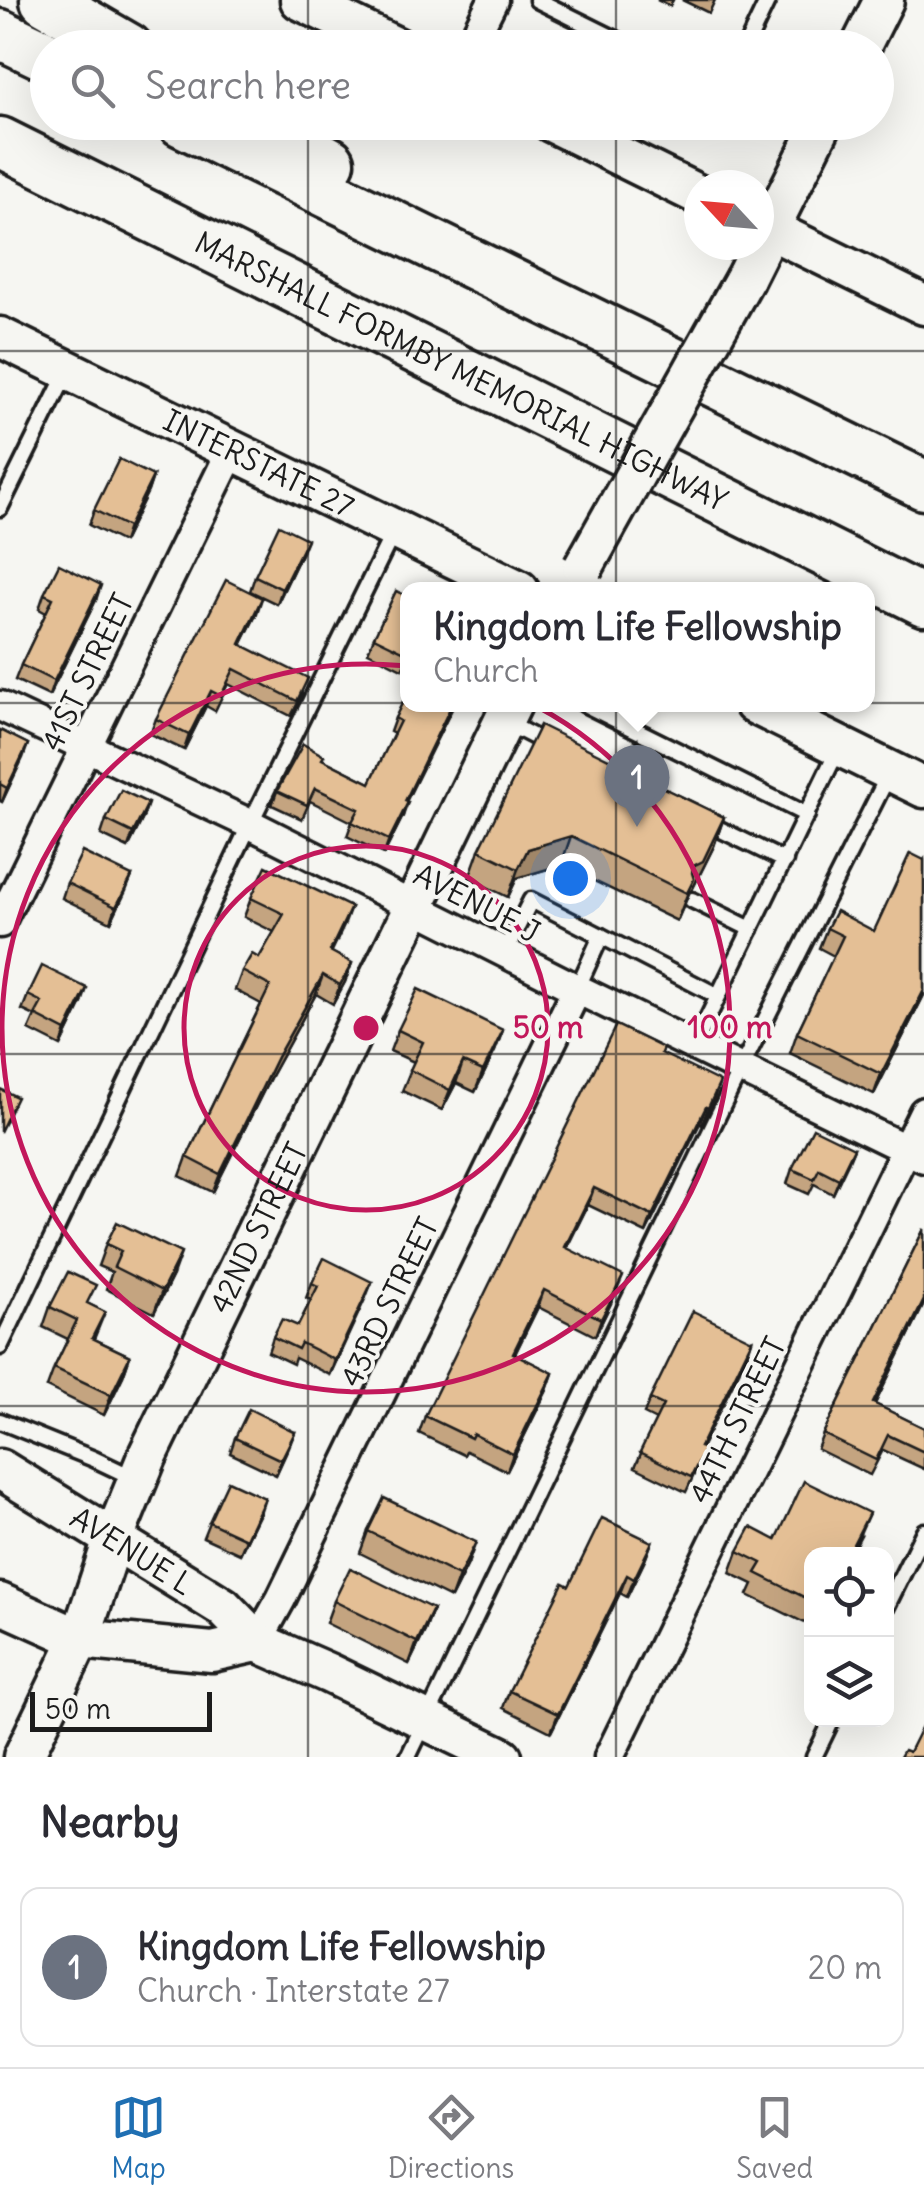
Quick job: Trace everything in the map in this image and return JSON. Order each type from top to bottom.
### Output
[{"type":"highway","points":[[44,0],[96,30]]},
{"type":"highway","points":[[0,34],[30,48]]},
{"type":"highway","points":[[219,140],[924,485]]},
{"type":"highway","points":[[291,140],[648,349]]},
{"type":"highway","name":"MARSHALL FORMBY MEMORIAL HIGHWAY","points":[[0,142],[924,601]]},
{"type":"highway","points":[[0,156],[171,226]]},
{"type":"highway","points":[[792,420],[924,473]]},
{"type":"highway","points":[[739,511],[839,582]]},
{"type":"highway","points":[[875,607],[924,636]]},
{"type":"street","points":[[300,0],[361,30]]},
{"type":"street","points":[[478,30],[493,0]]},
{"type":"street","points":[[869,30],[884,0]]},
{"type":"street","points":[[587,140],[684,188]]},
{"type":"street","points":[[774,208],[809,140]]},
{"type":"street","points":[[774,232],[924,305]]},
{"type":"street","points":[[577,579],[752,260]]},
{"type":"street","name":"INTERSTATE 27","points":[[0,336],[503,582]]},
{"type":"street","name":"41ST STREET","points":[[0,922],[232,450]]},
{"type":"street","name":"AVENUE J","points":[[0,706],[250,824],[915,1153]]},
{"type":"street","points":[[770,712],[924,788]]},
{"type":"street","name":"42ND STREET","points":[[23,1757],[80,1638],[137,1479],[508,713]]},
{"type":"street","name":"43RD STREET","points":[[258,1642],[577,989]]},
{"type":"street","name":"44TH STREET","points":[[609,1757],[915,1153],[924,1112]]},
{"type":"street","name":"AVENUE L","points":[[0,1470],[223,1607],[258,1642],[502,1757]]},
{"type":"street","points":[[0,1603],[80,1638],[212,1652],[258,1642]]},
{"type":"lane","points":[[538,0],[598,30]]},
{"type":"lane","points":[[753,30],[768,0]]},
{"type":"lane","points":[[0,508],[68,370]]},
{"type":"lane","points":[[0,1347],[395,529]]},
{"type":"lane","points":[[600,712],[807,816]]},
{"type":"lane","points":[[508,713],[554,748]]},
{"type":"lane","points":[[694,1046],[839,746]]},
{"type":"lane","points":[[408,1757],[741,1068],[890,771]]},
{"type":"lane","points":[[698,819],[785,861]]},
{"type":"lane","points":[[504,952],[531,900],[718,996]]},
{"type":"lane","points":[[692,900],[751,929]]},
{"type":"lane","points":[[577,989],[601,936]]},
{"type":"lane","points":[[0,1421],[137,1479]]},
{"type":"lane","points":[[894,1592],[924,1531]]},
{"type":"lane","points":[[814,1757],[829,1727]]},
{"type":"building","points":[[119,459],[153,476],[128,527],[94,510]]},
{"type":"building","points":[[279,525],[307,539],[282,589],[255,576]]},
{"type":"building","points":[[59,564],[101,585],[54,681],[21,665],[53,598],[44,594]]},
{"type":"building","points":[[226,580],[262,598],[240,644],[308,678],[297,701],[234,669],[221,696],[211,691],[189,735],[156,719]]},
{"type":"building","points":[[396,591],[400,593],[400,650],[374,637]]},
{"type":"building","points":[[400,708],[400,712],[448,712],[389,840],[352,822],[359,809],[315,788],[307,805],[277,791],[303,744],[324,756],[322,759],[370,783],[400,721],[395,718]]},
{"type":"building","points":[[540,725],[625,767],[627,762],[636,762],[641,757],[638,740],[663,753],[647,760],[646,767],[652,775],[649,781],[724,817],[703,861],[693,866],[694,879],[687,893],[571,836],[528,849],[518,869],[479,850]]},
{"type":"building","points":[[0,730],[28,744],[7,788],[0,784]]},
{"type":"building","points":[[121,790],[148,803],[133,833],[106,820]]},
{"type":"building","points":[[82,852],[132,876],[116,907],[67,883]]},
{"type":"building","points":[[910,853],[924,860],[924,990],[881,1074],[797,1033],[843,936],[827,928],[836,911],[874,931]]},
{"type":"building","points":[[266,866],[351,907],[330,951],[352,963],[340,985],[323,975],[277,1057],[220,1174],[187,1157],[270,986],[242,971],[252,954],[259,958],[284,914],[251,898]]},
{"type":"building","points":[[42,966],[87,988],[66,1031],[35,1015],[42,1002],[28,995]]},
{"type":"building","points":[[418,989],[503,1030],[483,1071],[463,1062],[450,1090],[410,1070],[423,1042],[398,1030]]},
{"type":"building","points":[[616,1025],[720,1082],[652,1216],[594,1188],[565,1247],[623,1276],[601,1319],[544,1290],[513,1353],[553,1373],[513,1454],[425,1416]]},
{"type":"building","points":[[0,1089],[17,1097],[0,1132]]},
{"type":"building","points":[[813,1128],[854,1148],[839,1179],[819,1169],[814,1179],[792,1169]]},
{"type":"building","points":[[117,1222],[181,1253],[162,1291],[114,1267],[121,1251],[106,1244]]},
{"type":"building","points":[[924,1229],[924,1300],[873,1403],[924,1428],[924,1452],[888,1435],[876,1460],[823,1434]]},
{"type":"building","points":[[324,1258],[372,1282],[335,1360],[301,1343],[298,1349],[273,1337],[282,1319],[298,1326],[318,1286],[312,1283]]},
{"type":"building","points":[[68,1272],[96,1285],[87,1303],[105,1312],[92,1338],[130,1356],[111,1395],[54,1368],[77,1320],[50,1307]]},
{"type":"building","points":[[693,1311],[752,1340],[700,1447],[705,1449],[691,1477],[640,1452],[663,1405],[650,1399]]},
{"type":"building","points":[[249,1409],[295,1432],[281,1460],[235,1438]]},
{"type":"building","points":[[228,1481],[265,1498],[246,1539],[209,1522]]},
{"type":"building","points":[[804,1481],[869,1513],[852,1547],[804,1547],[804,1597],[756,1573],[762,1563],[738,1551],[751,1527],[776,1540]]},
{"type":"building","points":[[384,1498],[476,1542],[459,1576],[368,1531]]},
{"type":"building","points":[[602,1518],[652,1542],[634,1579],[627,1575],[558,1714],[509,1691],[563,1583],[569,1586]]},
{"type":"building","points":[[350,1568],[433,1609],[417,1642],[334,1601]]},
{"type":"building","points":[[924,1722],[924,1757],[900,1757],[904,1750],[909,1752]]},
{"type":"place","name":"Kingdom Life Fellowship","points":[[637,827]]}]
